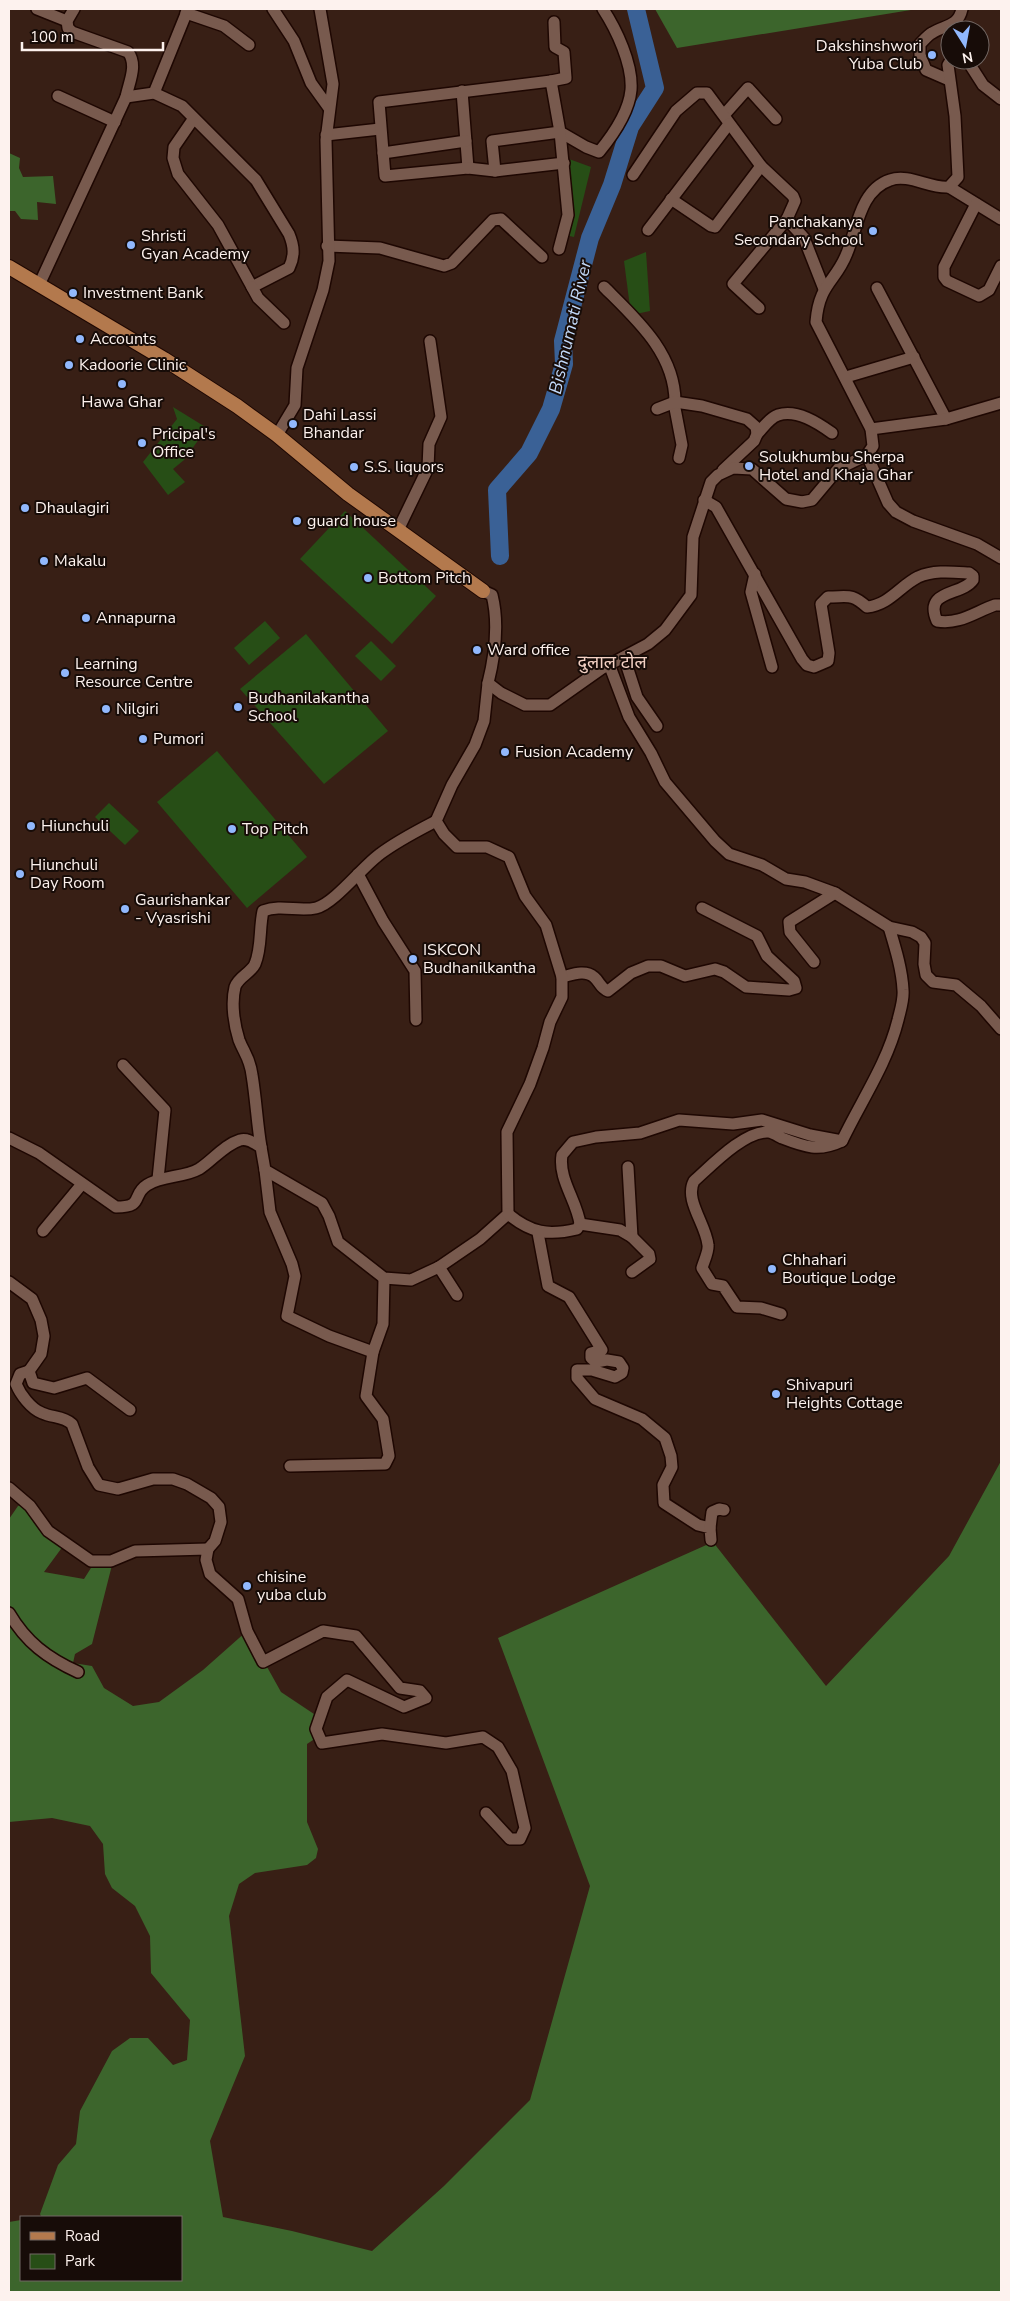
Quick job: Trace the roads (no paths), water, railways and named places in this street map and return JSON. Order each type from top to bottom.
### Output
[{"type":"main road","points":[[9,267],[164,359],[277,435],[348,494],[483,591]]},
{"type":"street","points":[[37,9],[67,21]]},
{"type":"street","points":[[39,285],[126,97],[134,66],[128,52],[72,32],[68,28],[67,21],[74,9]]},
{"type":"street","points":[[273,9],[293,40],[311,83],[329,108]]},
{"type":"street","points":[[277,435],[295,405],[297,368],[327,273],[329,260],[327,246],[326,135],[333,84],[320,9]]},
{"type":"street","points":[[494,171],[492,141],[560,132],[599,152],[624,114],[631,90],[623,49],[613,24],[603,9]]},
{"type":"street","points":[[949,80],[926,70],[920,55],[920,44],[932,32],[951,26],[957,20],[962,9]]},
{"type":"street","points":[[154,92],[187,11],[224,26],[249,45]]},
{"type":"street","points":[[554,22],[555,47],[564,52],[566,78],[379,102],[380,128],[386,176],[468,168],[494,171],[564,163]]},
{"type":"street","points":[[948,70],[959,162],[958,177],[949,187]]},
{"type":"street","points":[[973,70],[983,85],[1001,99]]},
{"type":"street","points":[[551,81],[564,163],[568,215],[559,249]]},
{"type":"street","points":[[648,230],[748,88],[776,119]]},
{"type":"street","points":[[462,91],[468,168]]},
{"type":"street","points":[[126,97],[154,92],[182,106],[256,180],[292,242],[294,258],[289,268],[252,287]]},
{"type":"street","points":[[633,175],[676,111],[697,93],[707,94],[760,166],[795,200],[787,219],[733,284],[758,308]]},
{"type":"street","points":[[58,96],[115,122]]},
{"type":"street","points":[[194,118],[174,147],[173,158],[178,174],[218,226],[258,298],[284,323]]},
{"type":"street","points":[[326,135],[380,128]]},
{"type":"street","points":[[383,153],[466,141]]},
{"type":"street","points":[[671,199],[710,226],[715,227],[760,166]]},
{"type":"street","points":[[718,475],[733,468],[752,469],[786,499],[802,502],[812,500],[838,469],[867,455],[873,446],[871,429],[846,377],[816,322],[817,307],[824,289],[847,255],[863,206],[878,186],[889,180],[899,178],[938,188],[949,187],[1001,219]]},
{"type":"street","points":[[976,204],[944,268],[944,277],[947,281],[979,296],[989,290],[1001,266]]},
{"type":"street","points":[[327,246],[380,248],[444,266],[452,263],[494,220],[501,219],[542,257]]},
{"type":"street","points":[[787,219],[804,238],[824,289]]},
{"type":"street","points":[[604,287],[650,334],[669,372],[675,388],[675,403],[682,445],[680,458]]},
{"type":"street","points":[[877,288],[946,419]]},
{"type":"street","points":[[398,530],[428,468],[429,444],[441,417],[430,341]]},
{"type":"street","points":[[846,377],[914,357]]},
{"type":"street","points":[[657,409],[675,403],[702,406],[747,419],[756,427],[757,434]]},
{"type":"street","points":[[871,429],[946,419],[1001,403]]},
{"type":"street","points":[[488,683],[525,705],[550,705],[609,664],[648,644],[665,630],[691,595],[692,537],[711,482],[778,415],[802,416],[814,420],[832,433]]},
{"type":"street","points":[[867,455],[888,503],[896,512],[913,521],[977,544],[1001,558]]},
{"type":"street","points":[[704,500],[716,507],[802,659],[814,667],[828,661],[829,653],[821,604],[828,597],[858,598],[867,607],[873,607],[890,599],[916,578],[939,572],[969,573],[973,576],[973,580],[964,587],[941,596],[936,603],[934,613],[937,621],[948,623],[959,621],[995,605],[1001,605]]},
{"type":"street","points":[[755,574],[751,592],[772,667]]},
{"type":"street","points":[[373,1352],[329,1336],[287,1316],[295,1276],[292,1264],[270,1212],[248,1056],[240,1042],[235,1025],[235,986],[254,966],[259,950],[260,924],[263,912],[270,908],[316,908],[330,901],[380,854],[436,821],[452,785],[475,746],[484,721],[495,636],[492,595],[483,591]]},
{"type":"street","points":[[624,657],[637,697],[657,726]]},
{"type":"street","points":[[609,664],[629,717],[651,753],[665,782],[715,841],[729,854],[762,865],[786,879],[805,882],[835,893],[889,927],[921,936],[925,943],[924,964],[926,975],[933,982],[956,985],[981,1006],[1001,1029]]},
{"type":"street","points":[[265,1170],[322,1203],[329,1216],[338,1242],[384,1278],[411,1280],[439,1267],[480,1239],[508,1214],[507,1132],[530,1084],[550,1022],[562,997],[562,978],[546,925],[525,896],[509,857],[487,847],[457,847],[444,834],[436,821]]},
{"type":"street","points":[[358,874],[383,921],[416,971],[416,1020]]},
{"type":"street","points":[[814,962],[790,932],[789,922],[835,893]]},
{"type":"street","points":[[562,978],[586,973],[594,977],[608,991],[630,973],[648,966],[661,966],[685,976],[715,969],[724,972],[746,987],[789,990],[796,988],[794,982],[767,956],[757,936],[702,908]]},
{"type":"street","points":[[781,1314],[761,1308],[737,1307],[722,1286],[712,1284],[702,1268],[709,1246],[702,1221],[691,1198],[690,1188],[694,1181],[742,1139],[768,1132],[800,1145],[816,1148],[828,1148],[842,1141],[884,1062],[892,1043],[900,1012],[904,992],[901,970],[889,927]]},
{"type":"street","points":[[123,1064],[166,1110],[158,1179]]},
{"type":"street","points":[[580,1224],[560,1162],[566,1148],[573,1142],[596,1137],[640,1133],[679,1120],[733,1124],[762,1120],[810,1135],[842,1141]]},
{"type":"street","points":[[9,1138],[39,1153],[116,1207],[126,1207],[136,1203],[144,1186],[158,1179],[198,1170],[240,1140],[250,1140],[261,1147]]},
{"type":"street","points":[[628,1167],[632,1237]]},
{"type":"street","points":[[43,1231],[82,1184]]},
{"type":"street","points":[[508,1214],[520,1224],[538,1233],[564,1232],[577,1229],[580,1224]]},
{"type":"street","points":[[580,1224],[620,1230],[632,1237],[649,1254],[650,1259],[632,1272]]},
{"type":"street","points":[[538,1233],[548,1286],[569,1297],[602,1350],[591,1353],[591,1358],[596,1362],[607,1360],[619,1362],[623,1368],[622,1374],[615,1377],[592,1370],[577,1370],[578,1378],[595,1399],[642,1419],[665,1438],[671,1456],[672,1467],[663,1486],[664,1503],[710,1534],[712,1512],[719,1509],[724,1510]]},
{"type":"street","points":[[439,1267],[457,1295]]},
{"type":"street","points":[[290,1466],[385,1464],[389,1456],[383,1419],[366,1396],[373,1352],[383,1324],[384,1278]]},
{"type":"street","points":[[9,1282],[32,1299],[41,1320],[44,1336],[41,1354],[29,1372],[20,1374],[16,1384],[20,1394],[41,1413],[67,1420],[72,1424],[88,1468],[99,1485],[118,1489],[153,1479],[173,1480],[187,1484],[211,1498],[218,1507],[221,1522],[215,1541],[208,1549],[206,1560],[210,1574],[238,1599],[247,1631],[262,1662],[322,1631],[356,1636],[400,1688],[420,1691],[426,1698],[404,1706],[347,1680],[327,1697],[316,1729],[322,1743],[382,1734],[446,1743],[483,1737],[498,1747],[512,1771],[525,1828],[520,1839],[510,1839],[486,1813]]},
{"type":"street","points":[[29,1372],[34,1383],[54,1388],[88,1378],[130,1410]]},
{"type":"street","points":[[9,1488],[30,1506],[48,1531],[91,1561],[111,1561],[135,1551],[208,1549]]},
{"type":"street","points":[[9,1613],[20,1632],[38,1648],[55,1661],[78,1672]]},
{"type":"waterway","name":"Bishnumati River","points":[[500,556],[497,490],[529,453],[551,409],[564,364],[563,341],[590,238],[612,185],[630,127],[655,88],[636,9]]},
{"type":"place","name":"Dakshinshwori Yuba Club","points":[[932,55]]},
{"type":"place","name":"Panchakanya Secondary School","points":[[873,231]]},
{"type":"place","name":"Shristi Gyan Academy","points":[[131,245]]},
{"type":"place","name":"Investment Bank","points":[[73,293]]},
{"type":"place","name":"Accounts","points":[[80,339]]},
{"type":"place","name":"Kadoorie Clinic","points":[[69,365]]},
{"type":"place","name":"Hawa Ghar","points":[[122,384]]},
{"type":"place","name":"Dahi Lassi Bhandar","points":[[293,424]]},
{"type":"place","name":"Pricipal's Office","points":[[142,443]]},
{"type":"place","name":"Solukhumbu Sherpa Hotel and Khaja Ghar","points":[[749,466]]},
{"type":"place","name":"S.S. liquors","points":[[354,467]]},
{"type":"place","name":"Dhaulagiri","points":[[25,508]]},
{"type":"place","name":"guard house","points":[[297,521]]},
{"type":"place","name":"Makalu","points":[[44,561]]},
{"type":"place","name":"Bottom Pitch","points":[[368,578]]},
{"type":"place","name":"Annapurna","points":[[86,618]]},
{"type":"place","name":"Ward office","points":[[477,650]]},
{"type":"place","name":"Learning Resource Centre","points":[[65,673]]},
{"type":"place","name":"Budhanilakantha School","points":[[238,707]]},
{"type":"place","name":"Nilgiri","points":[[106,709]]},
{"type":"place","name":"Pumori","points":[[143,739]]},
{"type":"place","name":"Fusion Academy","points":[[505,752]]},
{"type":"place","name":"Hiunchuli","points":[[31,826]]},
{"type":"place","name":"Top Pitch","points":[[232,829]]},
{"type":"place","name":"Hiunchuli Day Room","points":[[20,874]]},
{"type":"place","name":"Gaurishankar - Vyasrishi","points":[[125,909]]},
{"type":"place","name":"ISKCON Budhanilkantha","points":[[413,959]]},
{"type":"place","name":"Chhahari Boutique Lodge","points":[[772,1269]]},
{"type":"place","name":"Shivapuri Heights Cottage","points":[[776,1394]]},
{"type":"place","name":"chisine yuba club","points":[[247,1586]]},
{"type":"district","name":"दुलाल टोल","points":[[612,662]]}]
